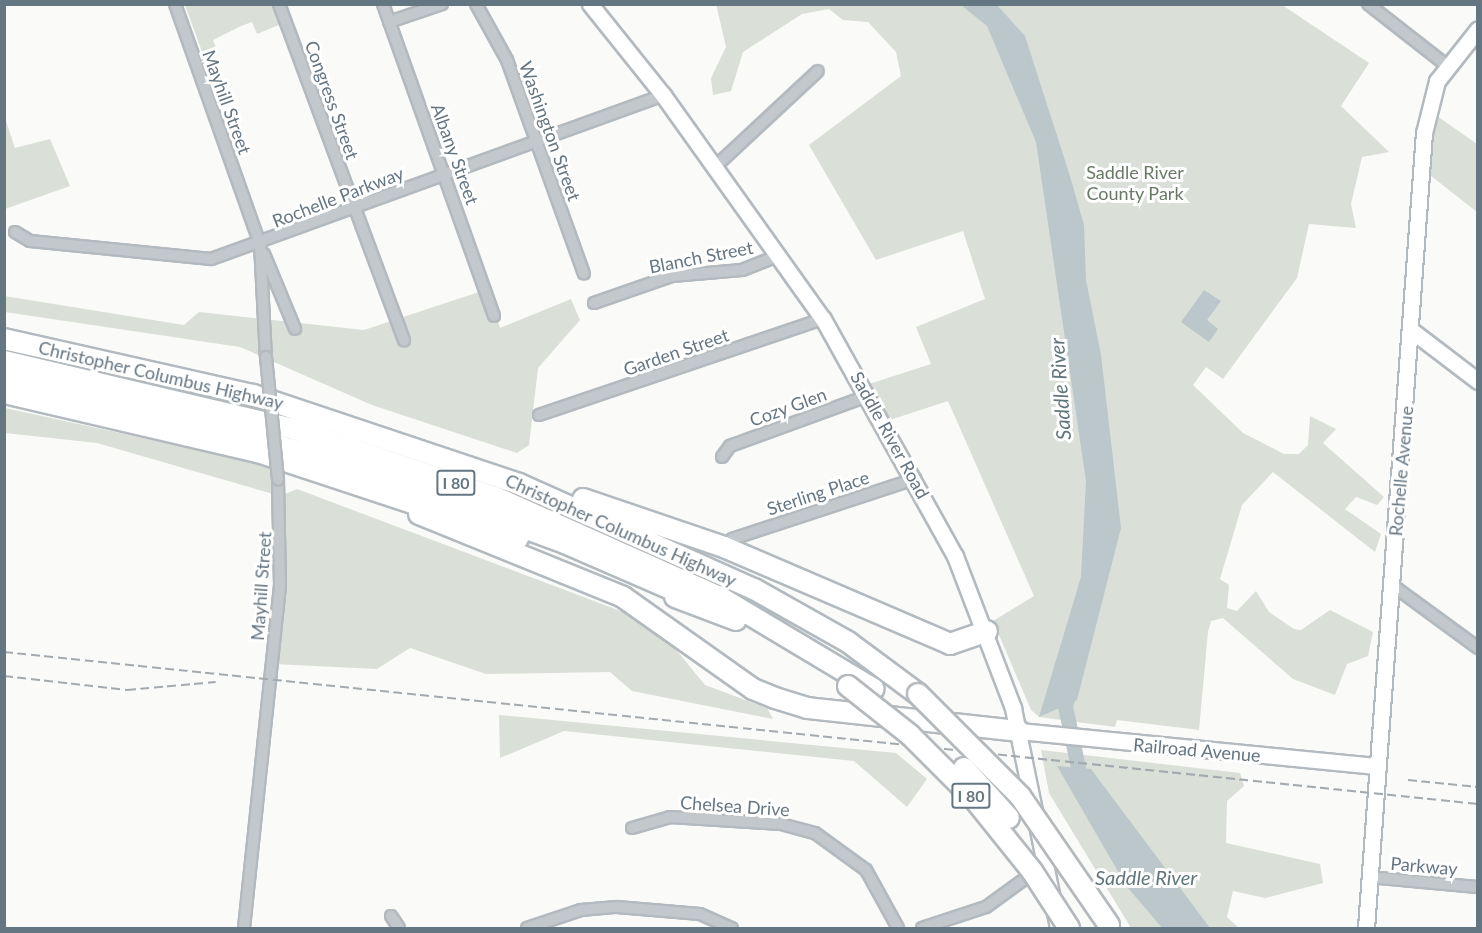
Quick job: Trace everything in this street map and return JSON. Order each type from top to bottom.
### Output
[{"type":"highway","name":"Christopher Columbus Highway","points":[[4,339],[253,395],[488,472],[754,589],[848,642],[918,694],[1020,796],[1110,927]]},
{"type":"highway","name":"Christopher Columbus Highway","points":[[4,361],[250,417],[475,490],[720,597],[874,689],[987,792],[1045,866],[1084,928]]},
{"type":"highway","name":"Christopher Columbus Highway","points":[[4,379],[208,424],[391,478],[566,543],[736,620],[848,687],[910,735],[975,800],[1032,871],[1069,928]]},
{"type":"highway","points":[[4,393],[167,428],[341,477],[736,620]]},
{"type":"highway","points":[[488,472],[652,519],[950,644],[987,631]]},
{"type":"highway","points":[[341,477],[481,544],[623,597],[753,689],[775,698],[807,708],[1019,731]]},
{"type":"street","name":"Mayhill Street","points":[[175,4],[260,244],[295,329]]},
{"type":"street","name":"Congress Street","points":[[279,4],[404,341]]},
{"type":"street","name":"Albany Street","points":[[383,4],[494,316]]},
{"type":"street","points":[[389,22],[442,4]]},
{"type":"street","name":"Washington Street","points":[[476,4],[507,60],[584,274]]},
{"type":"street","name":"Saddle River Road","points":[[590,4],[716,166],[824,319],[870,395],[915,479],[987,631],[1019,731],[1042,867],[1058,928]]},
{"type":"street","points":[[1368,4],[1446,65]]},
{"type":"street","name":"Rochelle Avenue","points":[[1366,928],[1376,766],[1392,585],[1427,109],[1446,65],[1478,28]]},
{"type":"street","points":[[716,166],[818,71]]},
{"type":"street","name":"Rochelle Parkway","points":[[15,232],[30,241],[195,261],[260,244],[353,207],[663,95]]},
{"type":"street","name":"Mayhill Street","points":[[244,928],[280,585],[278,479],[266,357],[260,244]]},
{"type":"street","name":"Blanch Street","points":[[594,303],[672,276],[742,270],[780,255]]},
{"type":"street","name":"Garden Street","points":[[539,415],[824,319]]},
{"type":"street","points":[[1411,330],[1478,381]]},
{"type":"street","name":"Cozy Glen","points":[[722,458],[730,446],[870,395]]},
{"type":"street","name":"Sterling Place","points":[[732,539],[915,479]]},
{"type":"street","points":[[1392,585],[1478,648]]},
{"type":"street","name":"Railroad Avenue","points":[[1019,731],[1376,766]]},
{"type":"street","name":"Chelsea Drive","points":[[632,828],[670,817],[781,824],[814,833],[866,870],[898,928]]},
{"type":"street","points":[[922,928],[986,907],[1042,867]]},
{"type":"street","name":"Parkway","points":[[1368,877],[1478,887]]},
{"type":"street","points":[[527,928],[581,910],[617,907],[700,914],[732,928]]},
{"type":"street","points":[[391,916],[399,928]]},
{"type":"green space","name":"Saddle River County Park","points":[[716,4],[1282,5],[1369,63],[1341,106],[1389,152],[1362,157],[1351,204],[1356,228],[1309,224],[1297,278],[1223,379],[1206,367],[1193,385],[1243,433],[1284,454],[1299,454],[1308,445],[1310,416],[1336,429],[1323,443],[1384,497],[1377,505],[1356,497],[1345,509],[1381,534],[1375,552],[1273,472],[1242,505],[1220,579],[1229,585],[1227,608],[1237,611],[1256,591],[1269,612],[1294,629],[1301,630],[1330,610],[1373,632],[1368,656],[1347,664],[1335,695],[1293,679],[1223,618],[1211,621],[1208,632],[1199,730],[1117,720],[1115,727],[1039,717],[1031,710],[993,621],[1034,596],[948,401],[890,420],[869,384],[931,364],[916,327],[985,299],[963,231],[876,260],[809,145],[901,76],[896,52],[868,22],[843,20],[829,9],[802,14],[743,52],[731,91],[713,95],[711,78],[726,47]]},
{"type":"green space","points":[[185,5],[274,5],[281,24],[257,34],[252,22],[241,26],[213,40],[217,50],[205,60]]},
{"type":"green space","points":[[1427,109],[1477,144],[1477,212],[1421,168]]},
{"type":"green space","points":[[5,118],[15,148],[50,139],[70,186],[5,209]]},
{"type":"green space","points":[[488,289],[500,328],[571,299],[580,320],[538,368],[529,445],[517,453],[372,405],[240,347],[5,312],[4,296],[184,325],[199,312],[364,330]]},
{"type":"green space","points":[[5,408],[277,467],[280,496],[97,443],[5,433]]},
{"type":"green space","points":[[297,489],[655,624],[705,685],[767,708],[773,719],[632,691],[610,672],[486,674],[410,648],[377,669],[274,664],[280,496]]},
{"type":"green space","points":[[499,715],[896,753],[927,779],[907,807],[854,761],[564,731],[500,758]]},
{"type":"green space","points":[[1041,750],[1240,773],[1244,786],[1227,801],[1226,843],[1320,864],[1323,883],[1265,898],[1233,891],[1227,917],[1239,928],[1207,928],[1127,887],[1162,928],[1131,928],[1049,793]]},
{"type":"water","name":"Saddle River","points":[[961,5],[997,5],[1025,36],[1069,173],[1084,225],[1086,280],[1101,355],[1121,528],[1077,700],[1039,717],[1081,577],[1086,481],[1036,142],[987,26]]},
{"type":"water","points":[[1204,290],[1221,301],[1207,320],[1218,329],[1209,342],[1181,322]]},
{"type":"water","name":"Saddle River","points":[[1057,766],[1091,769],[1210,928],[1162,928],[1127,887]]},
{"type":"waterway","name":"Saddle River","points":[[1071,687],[1065,706],[1082,786]]},
{"type":"railway","points":[[4,652],[1478,804]]},
{"type":"railway","points":[[4,676],[127,690],[216,682]]},
{"type":"railway","points":[[1408,780],[1478,787]]}]
